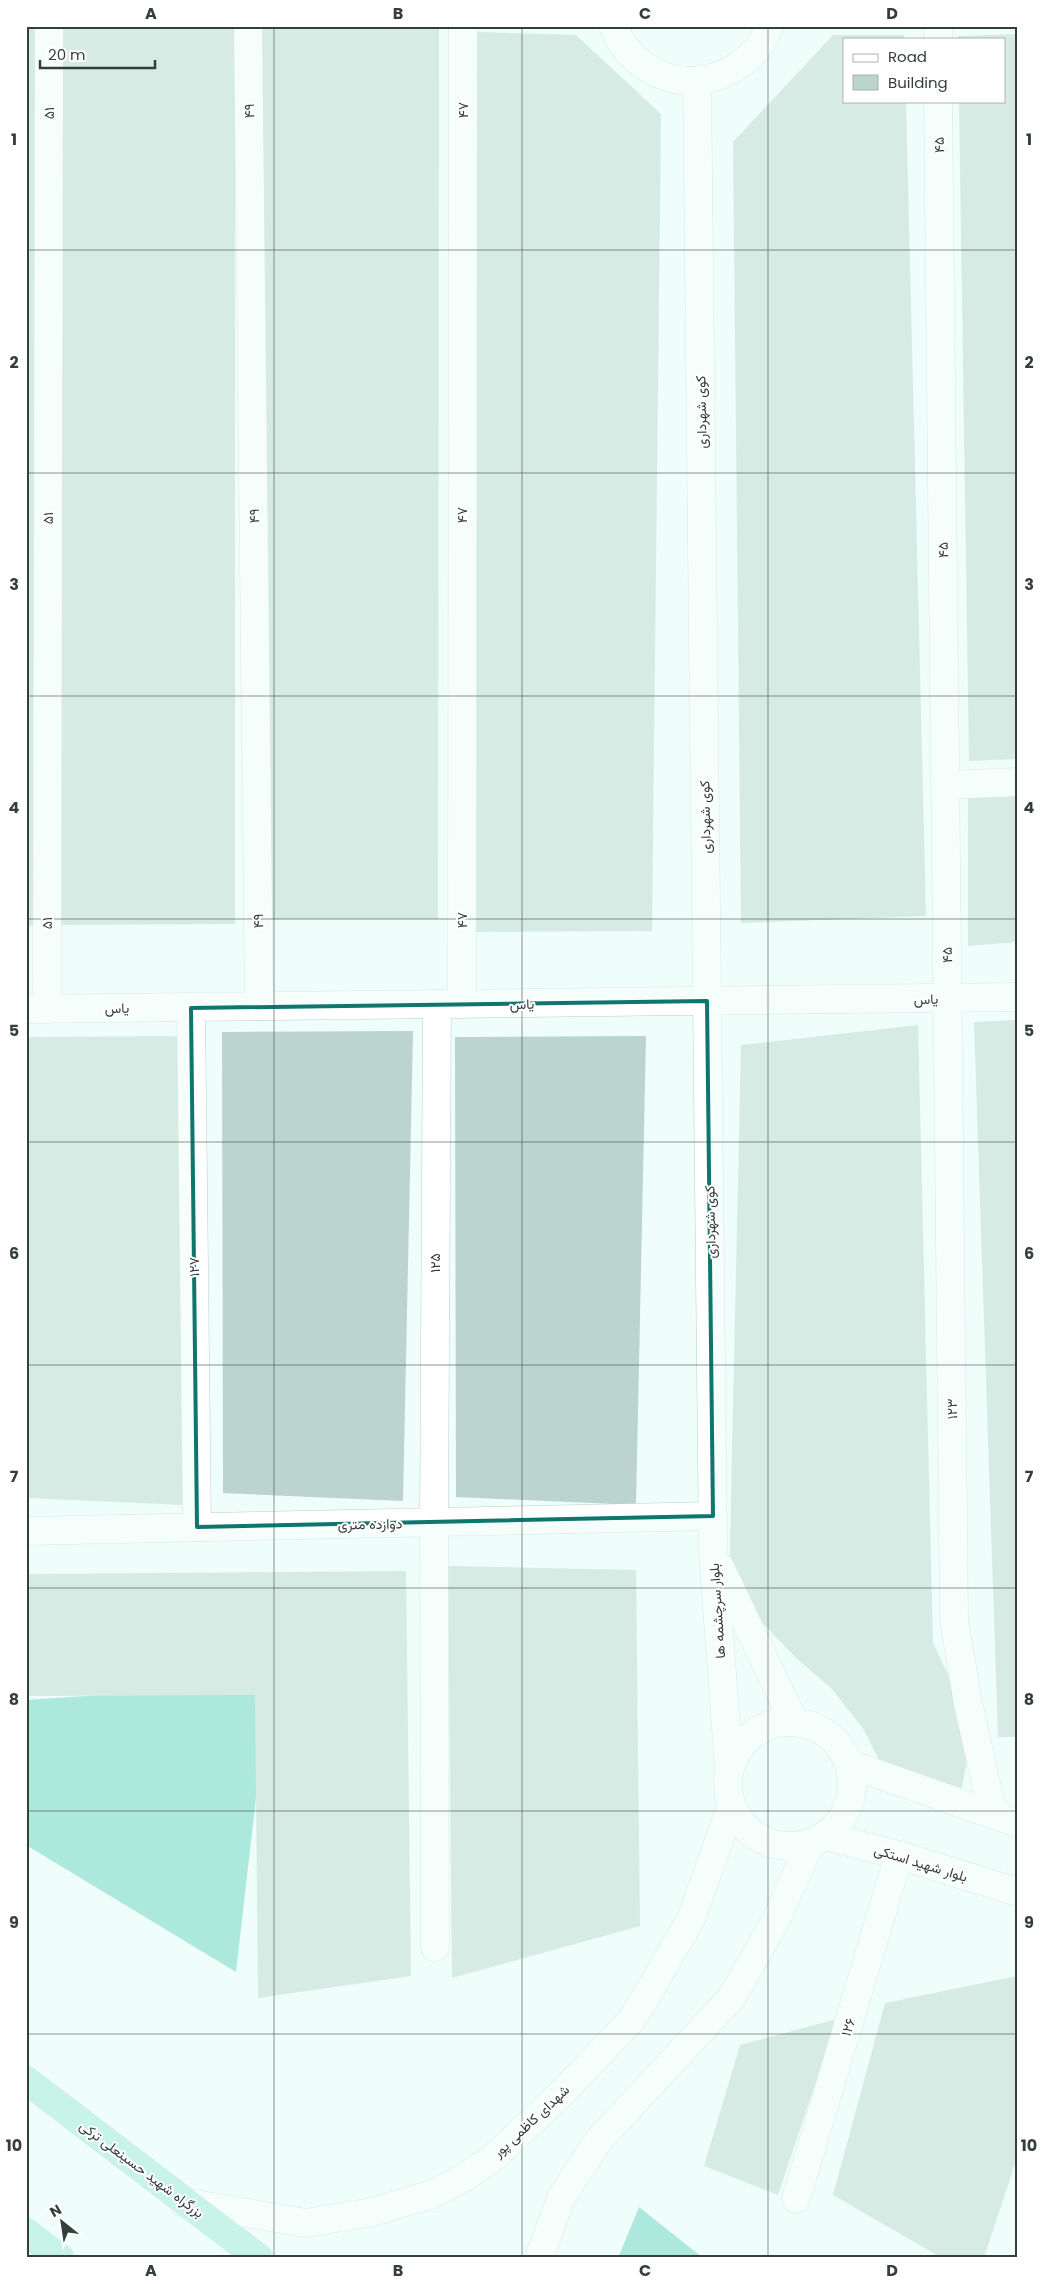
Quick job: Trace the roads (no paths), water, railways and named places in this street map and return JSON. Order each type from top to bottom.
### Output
[{"type":"highway","name":"بزرگراه شهید حسینعلی ترکی","points":[[26,2080],[259,2258]]},
{"type":"highway","points":[[26,2232],[60,2258]]},
{"type":"street","name":"۵۱","points":[[36,1009],[49,26]]},
{"type":"street","name":"۴۹","points":[[248,26],[259,1006]]},
{"type":"street","name":"۴۷","points":[[449,1004],[463,26]]},
{"type":"street","points":[[613,26],[620,42],[640,64],[667,78],[697,81],[726,74],[750,57],[767,33],[769,26]]},
{"type":"street","name":"کوی شهرداری","points":[[697,81],[713,1552]]},
{"type":"street","name":"۴۵","points":[[938,102],[948,998]]},
{"type":"street","points":[[946,786],[1017,782]]},
{"type":"street","name":"یاس","points":[[36,1009],[1017,997]]},
{"type":"street","name":"۱۲۳","points":[[948,998],[954,1620],[968,1703],[1005,1819]]},
{"type":"street","name":"۱۲۵","points":[[435,1947],[434,1522],[449,1004]]},
{"type":"street","name":"۱۲۷","points":[[192,1008],[197,1527]]},
{"type":"street","name":"دوازده متری","points":[[26,1532],[713,1516]]},
{"type":"street","name":"بلوار سرچشمه ها","points":[[713,1552],[794,1722]]},
{"type":"street","name":"بلوار سرچشمه ها","points":[[713,1552],[729,1768]]},
{"type":"street","points":[[539,2258],[561,2198],[599,2140],[732,1997],[778,1918],[818,1840],[840,1822],[849,1804],[852,1785],[849,1764],[841,1748],[828,1735],[811,1726],[794,1722],[776,1723],[760,1729],[746,1739],[736,1752],[729,1768],[727,1787],[730,1807],[744,1827],[763,1841],[786,1847],[818,1840]]},
{"type":"street","points":[[849,1764],[1005,1819]]},
{"type":"street","name":"شهدای کاظمی پور","points":[[184,2202],[306,2224],[372,2212],[433,2194],[465,2177],[493,2158],[564,2091],[634,2017],[691,1919],[730,1807]]},
{"type":"street","name":"بلوار شهید استکی","points":[[818,1840],[899,1855],[1017,1892]]},
{"type":"street","name":"۱۲۶","points":[[796,2199],[899,1855]]}]
